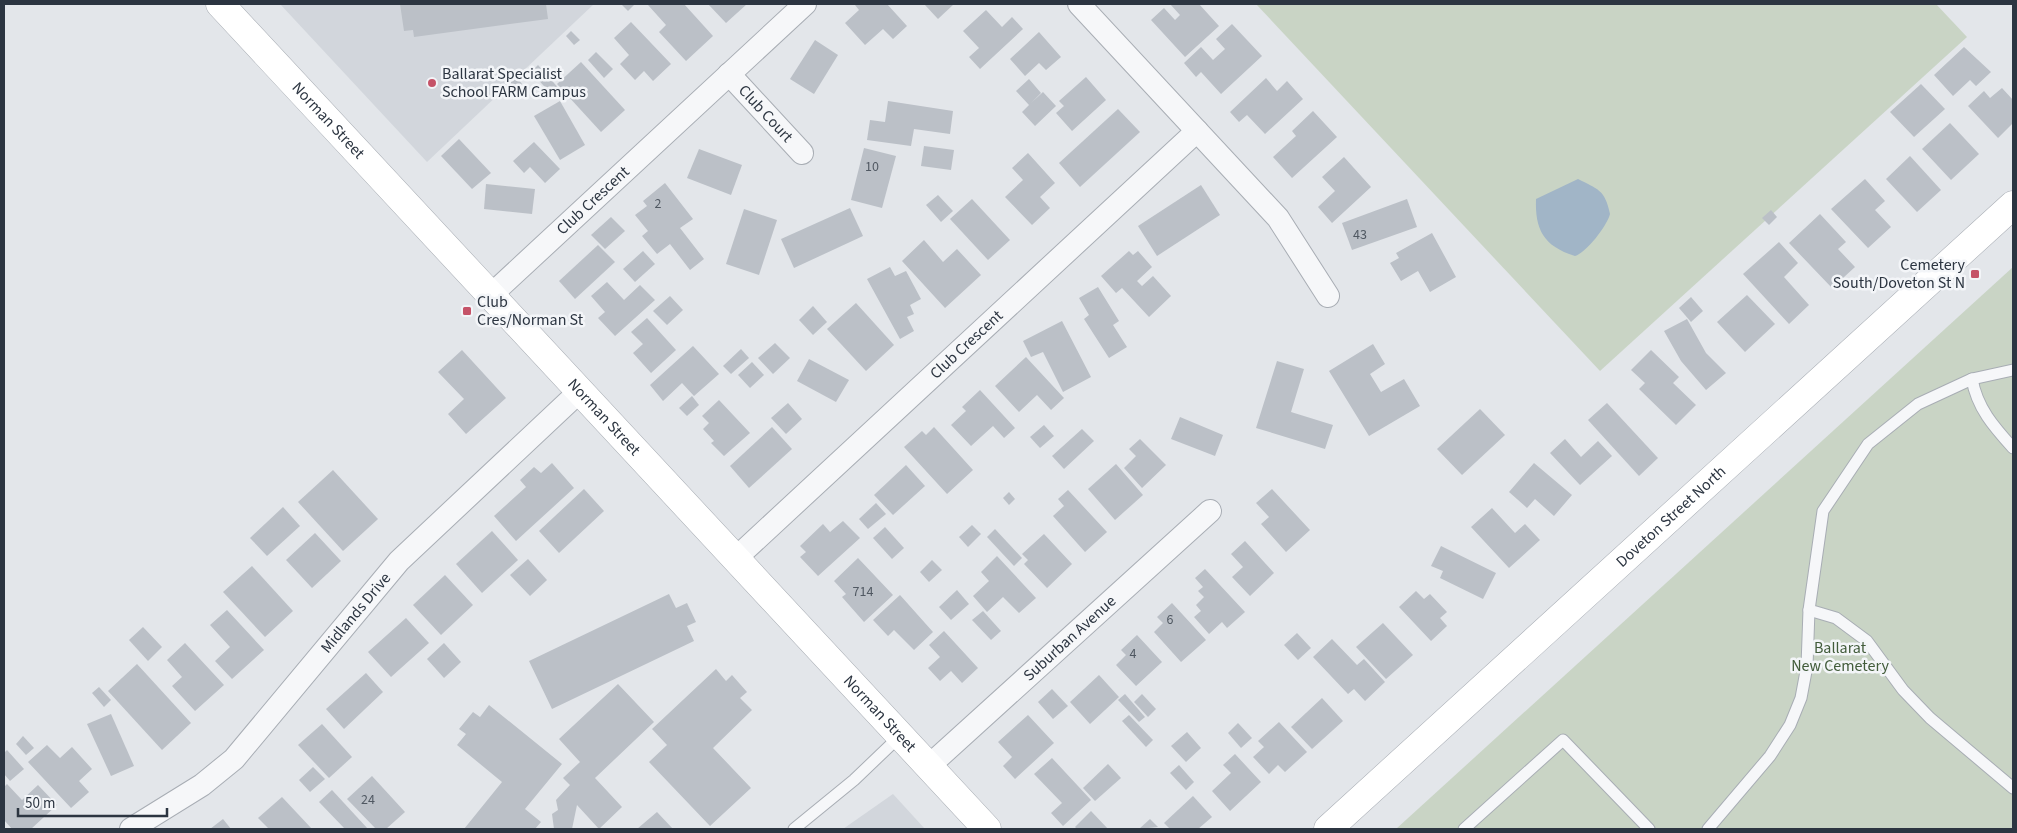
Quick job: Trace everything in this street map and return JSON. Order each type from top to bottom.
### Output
[{"type":"main road","name":"Norman Street","points":[[220,4],[988,829]]},
{"type":"main road","name":"Doveton Street North","points":[[1328,829],[2013,205]]},
{"type":"street","name":"Club Crescent","points":[[491,295],[805,4]]},
{"type":"street","points":[[1079,4],[1278,218],[1328,296]]},
{"type":"street","name":"Club Court","points":[[729,74],[802,153]]},
{"type":"street","name":"Club Crescent","points":[[736,558],[1197,131]]},
{"type":"street","name":"Midlands Drive","points":[[131,829],[208,780],[234,759],[399,561],[580,391]]},
{"type":"street","name":"Suburban Avenue","points":[[929,766],[1210,510]]},
{"type":"lane","points":[[1708,829],[1770,756],[1790,725],[1801,698],[1807,666],[1809,610],[1823,510],[1868,444],[1918,404],[1972,379],[2013,370]]},
{"type":"lane","points":[[1972,379],[1976,398],[1992,424],[2013,448]]},
{"type":"lane","points":[[1809,610],[1836,618],[1867,641],[1903,690],[1930,718],[2013,788]]},
{"type":"lane","points":[[794,829],[854,780],[900,736]]},
{"type":"lane","points":[[1464,829],[1563,740],[1649,829]]},
{"type":"shaded area","name":"Ballarat Specialist School FARM Campus","points":[[280,4],[594,4],[427,162]]},
{"type":"shaded area","points":[[893,794],[925,829],[843,829]]},
{"type":"green space","points":[[1256,4],[1936,4],[1967,37],[1600,371]]},
{"type":"green space","name":"Ballarat New Cemetery","points":[[2013,267],[2013,829],[1396,829]]},
{"type":"water","points":[[1578,179],[1595,188],[1603,195],[1610,214],[1605,225],[1585,250],[1575,256],[1555,247],[1543,235],[1537,219],[1536,199]]},
{"type":"building","points":[[400,4],[546,4],[548,19],[414,37],[413,30],[404,31]]},
{"type":"building","points":[[621,4],[635,4],[628,11]]},
{"type":"building","points":[[684,4],[713,36],[686,61],[659,32],[666,25],[648,5]]},
{"type":"building","points":[[708,4],[747,4],[726,23]]},
{"type":"building","points":[[887,4],[907,26],[893,39],[883,29],[865,45],[845,23],[859,10],[855,5]]},
{"type":"building","points":[[924,4],[954,4],[938,19]]},
{"type":"building","points":[[1170,4],[1199,4],[1219,26],[1185,57],[1151,20],[1164,8],[1175,20],[1180,15]]},
{"type":"building","points":[[986,10],[1002,27],[1012,17],[1023,29],[980,69],[969,57],[979,48],[963,31]]},
{"type":"building","points":[[631,22],[671,64],[653,81],[644,71],[635,80],[620,64],[629,55],[614,38]]},
{"type":"building","points":[[1232,24],[1262,56],[1221,94],[1201,72],[1196,77],[1184,63],[1201,47],[1213,60],[1225,49],[1216,39]]},
{"type":"building","points":[[571,31],[580,40],[574,45],[566,36]]},
{"type":"building","points":[[1039,32],[1061,57],[1046,70],[1039,63],[1025,76],[1010,59]]},
{"type":"building","points":[[815,40],[838,55],[814,94],[790,79]]},
{"type":"building","points":[[1964,47],[1991,72],[1976,86],[1970,80],[1953,96],[1934,75]]},
{"type":"building","points":[[596,52],[613,69],[604,78],[588,60]]},
{"type":"building","points":[[581,62],[625,110],[601,132],[557,84]]},
{"type":"building","points":[[538,65],[562,92],[555,98],[531,72]]},
{"type":"building","points":[[517,77],[522,84],[516,90],[510,83]]},
{"type":"building","points":[[1086,77],[1106,100],[1072,131],[1056,113],[1064,106],[1059,101]]},
{"type":"building","points":[[1266,78],[1277,91],[1287,81],[1303,99],[1265,134],[1247,115],[1239,122],[1230,112]]},
{"type":"building","points":[[1029,79],[1041,93],[1031,103],[1043,92],[1056,106],[1035,126],[1022,112],[1029,105],[1016,91]]},
{"type":"building","points":[[1921,84],[1945,109],[1914,137],[1890,112]]},
{"type":"building","points":[[2002,88],[2013,100],[2013,123],[1998,138],[1968,106],[1984,91],[1990,98]]},
{"type":"building","points":[[560,101],[585,145],[560,160],[534,116]]},
{"type":"building","points":[[888,101],[953,111],[950,134],[914,129],[911,146],[867,140],[870,120],[885,122]]},
{"type":"building","points":[[1118,109],[1140,132],[1080,187],[1059,163]]},
{"type":"building","points":[[1313,111],[1337,137],[1292,178],[1273,157],[1296,136],[1292,131]]},
{"type":"building","points":[[1950,123],[1979,154],[1951,180],[1922,149]]},
{"type":"building","points":[[459,139],[491,173],[472,189],[441,156]]},
{"type":"building","points":[[534,142],[560,169],[545,183],[530,167],[524,173],[513,161]]},
{"type":"building","points":[[924,146],[954,150],[951,170],[921,166]]},
{"type":"building","points":[[864,148],[896,156],[882,208],[851,200]]},
{"type":"building","points":[[699,149],[742,165],[731,195],[687,178]]},
{"type":"building","points":[[1028,153],[1055,183],[1040,197],[1050,208],[1032,225],[1005,197],[1023,180],[1012,168]]},
{"type":"building","points":[[1910,156],[1941,190],[1917,212],[1886,179]]},
{"type":"building","points":[[1344,157],[1371,187],[1332,223],[1318,207],[1335,191],[1322,177]]},
{"type":"building","points":[[1865,179],[1885,201],[1875,210],[1891,227],[1868,248],[1831,209]]},
{"type":"building","points":[[665,183],[693,219],[680,228],[704,259],[690,270],[670,244],[657,254],[642,236],[648,231],[635,215],[647,206],[643,201]]},
{"type":"building","points":[[486,184],[535,189],[532,214],[484,209]]},
{"type":"building","points":[[1201,185],[1220,215],[1157,256],[1138,226]]},
{"type":"building","points":[[938,195],[953,211],[941,222],[926,205]]},
{"type":"building","points":[[972,199],[1010,240],[988,260],[950,219]]},
{"type":"building","points":[[1407,199],[1417,227],[1352,250],[1342,223]]},
{"type":"building","points":[[850,208],[863,236],[794,268],[781,239]]},
{"type":"building","points":[[744,209],[777,220],[759,275],[726,264]]},
{"type":"building","points":[[1771,210],[1777,217],[1769,225],[1762,218]]},
{"type":"building","points":[[1820,214],[1846,242],[1838,249],[1855,267],[1832,288],[1789,243]]},
{"type":"building","points":[[611,217],[625,231],[605,249],[591,235]]},
{"type":"building","points":[[1432,233],[1456,277],[1430,292],[1418,271],[1401,281],[1390,263],[1399,258],[1396,253]]},
{"type":"building","points":[[924,240],[943,262],[957,249],[981,275],[945,308],[902,261]]},
{"type":"building","points":[[1779,242],[1798,263],[1784,277],[1809,305],[1789,324],[1743,274]]},
{"type":"building","points":[[598,245],[615,262],[575,299],[559,281]]},
{"type":"building","points":[[643,251],[655,264],[635,282],[623,269]]},
{"type":"building","points":[[1129,251],[1133,255],[1138,251],[1152,267],[1137,281],[1142,286],[1153,276],[1171,296],[1149,317],[1122,288],[1116,293],[1101,276]]},
{"type":"building","points":[[890,267],[895,276],[906,271],[921,299],[910,305],[914,314],[907,317],[914,331],[900,339],[867,279]]},
{"type":"building","points":[[607,282],[624,300],[640,285],[655,300],[615,336],[598,318],[605,312],[591,296]]},
{"type":"building","points":[[1098,287],[1119,321],[1113,325],[1127,347],[1109,358],[1084,319],[1089,315],[1079,298]]},
{"type":"building","points":[[1747,295],[1775,324],[1745,352],[1717,322]]},
{"type":"building","points":[[670,296],[683,310],[667,325],[653,311]]},
{"type":"building","points":[[1691,297],[1703,311],[1691,322],[1679,308]]},
{"type":"building","points":[[856,303],[894,345],[866,371],[827,329]]},
{"type":"building","points":[[813,306],[827,322],[813,335],[799,320]]},
{"type":"building","points":[[647,318],[676,350],[651,373],[633,353],[643,344],[631,332]]},
{"type":"building","points":[[1687,319],[1706,353],[1726,373],[1706,390],[1681,361],[1664,331]]},
{"type":"building","points":[[1062,321],[1091,377],[1063,392],[1043,352],[1031,357],[1023,341]]},
{"type":"building","points":[[775,343],[790,358],[773,374],[758,358]]},
{"type":"building","points":[[1373,344],[1385,364],[1370,374],[1381,392],[1404,379],[1420,406],[1369,436],[1329,371]]},
{"type":"building","points":[[693,346],[719,374],[694,396],[682,383],[663,401],[650,385]]},
{"type":"building","points":[[741,349],[749,358],[731,374],[723,366]]},
{"type":"building","points":[[462,350],[506,398],[466,434],[448,414],[464,399],[438,372]]},
{"type":"building","points":[[1651,350],[1679,377],[1673,383],[1696,405],[1676,425],[1639,389],[1645,383],[1631,370]]},
{"type":"building","points":[[1026,357],[1064,398],[1051,410],[1037,395],[1019,412],[995,386]]},
{"type":"building","points":[[809,359],[849,380],[836,402],[797,381]]},
{"type":"building","points":[[1277,361],[1304,369],[1291,412],[1333,425],[1325,449],[1256,428]]},
{"type":"building","points":[[752,362],[764,375],[750,388],[738,375]]},
{"type":"building","points":[[980,390],[1015,428],[1004,438],[993,426],[971,446],[951,425],[966,411],[962,407]]},
{"type":"building","points":[[692,396],[699,405],[687,416],[679,408]]},
{"type":"building","points":[[719,400],[750,433],[724,456],[711,443],[714,441],[703,429],[709,423],[702,416]]},
{"type":"building","points":[[788,403],[802,419],[786,434],[771,418]]},
{"type":"building","points":[[1607,403],[1658,458],[1639,476],[1588,420]]},
{"type":"building","points":[[1480,409],[1505,435],[1462,475],[1437,449]]},
{"type":"building","points":[[1180,417],[1223,435],[1215,456],[1171,439]]},
{"type":"building","points":[[1044,425],[1054,436],[1040,448],[1030,437]]},
{"type":"building","points":[[772,427],[792,449],[749,488],[730,466]]},
{"type":"building","points":[[934,427],[973,470],[947,494],[904,447],[922,431],[926,435]]},
{"type":"building","points":[[1082,429],[1094,441],[1064,469],[1052,456]]},
{"type":"building","points":[[1140,439],[1166,465],[1142,488],[1124,468],[1136,456],[1129,449]]},
{"type":"building","points":[[1565,439],[1581,457],[1598,441],[1612,456],[1580,485],[1550,453]]},
{"type":"building","points":[[552,463],[574,488],[516,541],[494,516],[526,487],[520,480],[534,467],[541,473]]},
{"type":"building","points":[[1534,463],[1572,495],[1554,516],[1535,499],[1527,508],[1509,492]]},
{"type":"building","points":[[1116,464],[1143,495],[1115,520],[1088,489]]},
{"type":"building","points":[[906,465],[925,486],[893,515],[874,495]]},
{"type":"building","points":[[333,470],[378,519],[343,551],[298,502]]},
{"type":"building","points":[[584,489],[604,511],[559,553],[539,531]]},
{"type":"building","points":[[1272,489],[1310,530],[1286,552],[1261,524],[1269,517],[1256,503]]},
{"type":"building","points":[[1068,490],[1107,532],[1085,552],[1053,516],[1064,506],[1058,499]]},
{"type":"building","points":[[1009,492],[1015,499],[1009,505],[1003,498]]},
{"type":"building","points":[[876,503],[886,514],[868,529],[859,519]]},
{"type":"building","points":[[283,507],[300,526],[267,556],[250,538]]},
{"type":"building","points":[[1492,508],[1515,533],[1525,524],[1540,540],[1509,568],[1471,527]]},
{"type":"building","points":[[843,521],[860,538],[818,576],[800,557],[806,552],[800,546],[823,524],[830,532]]},
{"type":"building","points":[[972,525],[981,534],[968,547],[959,537]]},
{"type":"building","points":[[885,527],[904,548],[892,559],[873,538]]},
{"type":"building","points":[[995,529],[1022,558],[1014,566],[987,537]]},
{"type":"building","points":[[492,531],[518,560],[482,593],[456,564]]},
{"type":"building","points":[[315,533],[341,561],[312,588],[286,560]]},
{"type":"building","points":[[1044,534],[1072,564],[1047,588],[1024,564],[1028,560],[1022,554]]},
{"type":"building","points":[[1245,541],[1274,573],[1250,596],[1232,577],[1243,567],[1231,554]]},
{"type":"building","points":[[1441,546],[1496,573],[1483,599],[1440,578],[1443,571],[1431,566]]},
{"type":"building","points":[[997,556],[1036,598],[1019,613],[1003,597],[987,612],[973,596],[989,581],[981,572]]},
{"type":"building","points":[[858,558],[893,595],[864,622],[842,597],[846,594],[834,581]]},
{"type":"building","points":[[528,559],[547,580],[530,596],[510,575]]},
{"type":"building","points":[[932,560],[942,570],[929,582],[920,572]]},
{"type":"building","points":[[252,566],[293,611],[265,637],[223,592]]},
{"type":"building","points":[[1205,569],[1245,612],[1227,628],[1222,622],[1209,634],[1194,617],[1201,611],[1196,605],[1204,597],[1198,591],[1203,587],[1195,578]]},
{"type":"building","points":[[445,575],[473,605],[441,635],[413,605]]},
{"type":"building","points":[[957,590],[969,604],[951,620],[939,607]]},
{"type":"building","points":[[1416,591],[1424,599],[1430,594],[1447,612],[1440,618],[1447,626],[1431,641],[1399,607]]},
{"type":"building","points":[[669,594],[676,608],[687,603],[696,622],[687,626],[694,641],[552,709],[529,661]]},
{"type":"building","points":[[900,595],[933,632],[914,650],[894,630],[888,636],[873,620]]},
{"type":"building","points":[[1172,603],[1206,640],[1181,662],[1154,632],[1163,623],[1157,617]]},
{"type":"building","points":[[227,610],[264,650],[232,679],[215,661],[230,647],[210,625]]},
{"type":"building","points":[[983,611],[1001,631],[991,640],[972,620]]},
{"type":"building","points":[[406,618],[429,643],[391,677],[368,652]]},
{"type":"building","points":[[1383,623],[1413,655],[1386,679],[1356,647]]},
{"type":"building","points":[[143,627],[162,647],[148,661],[129,640]]},
{"type":"building","points":[[944,631],[978,668],[962,683],[951,671],[940,681],[928,668],[940,657],[929,645]]},
{"type":"building","points":[[1297,633],[1311,648],[1298,660],[1284,645]]},
{"type":"building","points":[[1137,635],[1162,662],[1136,686],[1116,665],[1126,655],[1121,650]]},
{"type":"building","points":[[1332,639],[1357,665],[1364,659],[1385,682],[1365,701],[1354,689],[1348,694],[1313,657]]},
{"type":"building","points":[[185,643],[224,685],[195,711],[172,686],[182,677],[167,660]]},
{"type":"building","points":[[444,643],[461,662],[444,678],[427,659]]},
{"type":"building","points":[[137,664],[191,723],[162,750],[108,691]]},
{"type":"building","points":[[716,669],[726,681],[732,675],[747,692],[740,698],[752,710],[713,748],[751,788],[710,826],[649,762],[667,745],[652,729]]},
{"type":"building","points":[[366,673],[383,692],[344,729],[326,709]]},
{"type":"building","points":[[1099,675],[1119,697],[1090,724],[1070,702]]},
{"type":"building","points":[[618,684],[654,722],[595,778],[622,807],[599,829],[577,805],[572,829],[554,829],[552,814],[558,810],[556,800],[570,785],[563,778],[580,762],[559,739]]},
{"type":"building","points":[[99,687],[111,700],[104,707],[92,693]]},
{"type":"building","points":[[1052,689],[1068,706],[1053,719],[1038,702]]},
{"type":"building","points":[[1125,694],[1145,717],[1139,722],[1118,700]]},
{"type":"building","points":[[1142,694],[1156,709],[1148,717],[1134,702]]},
{"type":"building","points":[[1322,698],[1343,721],[1312,749],[1291,727]]},
{"type":"building","points":[[489,705],[562,764],[525,809],[541,822],[535,829],[464,829],[502,782],[457,745],[466,734],[459,729],[473,712],[480,717]]},
{"type":"building","points":[[111,714],[134,766],[111,776],[87,724]]},
{"type":"building","points":[[1028,715],[1054,743],[1015,779],[1003,766],[1012,757],[998,742]]},
{"type":"building","points":[[1129,715],[1153,740],[1146,747],[1122,721]]},
{"type":"building","points":[[1279,722],[1307,752],[1285,772],[1278,765],[1269,774],[1253,757],[1264,747],[1258,741]]},
{"type":"building","points":[[1238,723],[1252,738],[1241,748],[1228,733]]},
{"type":"building","points":[[322,724],[352,757],[329,778],[298,745]]},
{"type":"building","points":[[1187,732],[1201,748],[1186,762],[1171,746]]},
{"type":"building","points":[[23,736],[34,748],[26,755],[16,744]]},
{"type":"building","points":[[47,745],[60,758],[72,747],[92,769],[79,781],[89,792],[71,808],[28,762]]},
{"type":"building","points":[[7,750],[24,769],[10,781],[4,774],[4,753]]},
{"type":"building","points":[[1235,754],[1261,782],[1230,811],[1212,791],[1231,773],[1223,765]]},
{"type":"building","points":[[1052,758],[1091,800],[1063,826],[1051,813],[1062,803],[1034,774]]},
{"type":"building","points":[[1108,764],[1121,778],[1095,801],[1083,788]]},
{"type":"building","points":[[1179,765],[1194,782],[1186,790],[1170,773]]},
{"type":"building","points":[[313,767],[325,779],[310,792],[299,780]]},
{"type":"building","points":[[372,776],[405,812],[386,829],[376,829],[347,799]]},
{"type":"building","points":[[7,784],[22,800],[38,785],[57,805],[31,829],[12,829],[4,820],[4,787]]},
{"type":"building","points":[[332,790],[368,829],[345,829],[319,802]]},
{"type":"building","points":[[1193,796],[1212,817],[1198,829],[1170,829],[1164,823]]},
{"type":"building","points":[[282,797],[312,829],[269,829],[258,818]]},
{"type":"building","points":[[1091,811],[1108,829],[1077,829],[1075,827]]},
{"type":"building","points":[[657,812],[673,829],[637,829]]},
{"type":"building","points":[[223,819],[231,829],[210,829]]},
{"type":"building","points":[[1150,819],[1158,827],[1139,829]]},
{"type":"place","name":"Ballarat Specialist School FARM Campus","points":[[432,83]]},
{"type":"place","name":"Cemetery South/Doveton St N","points":[[1975,274]]},
{"type":"place","name":"Club Cres/Norman St","points":[[467,311]]}]
